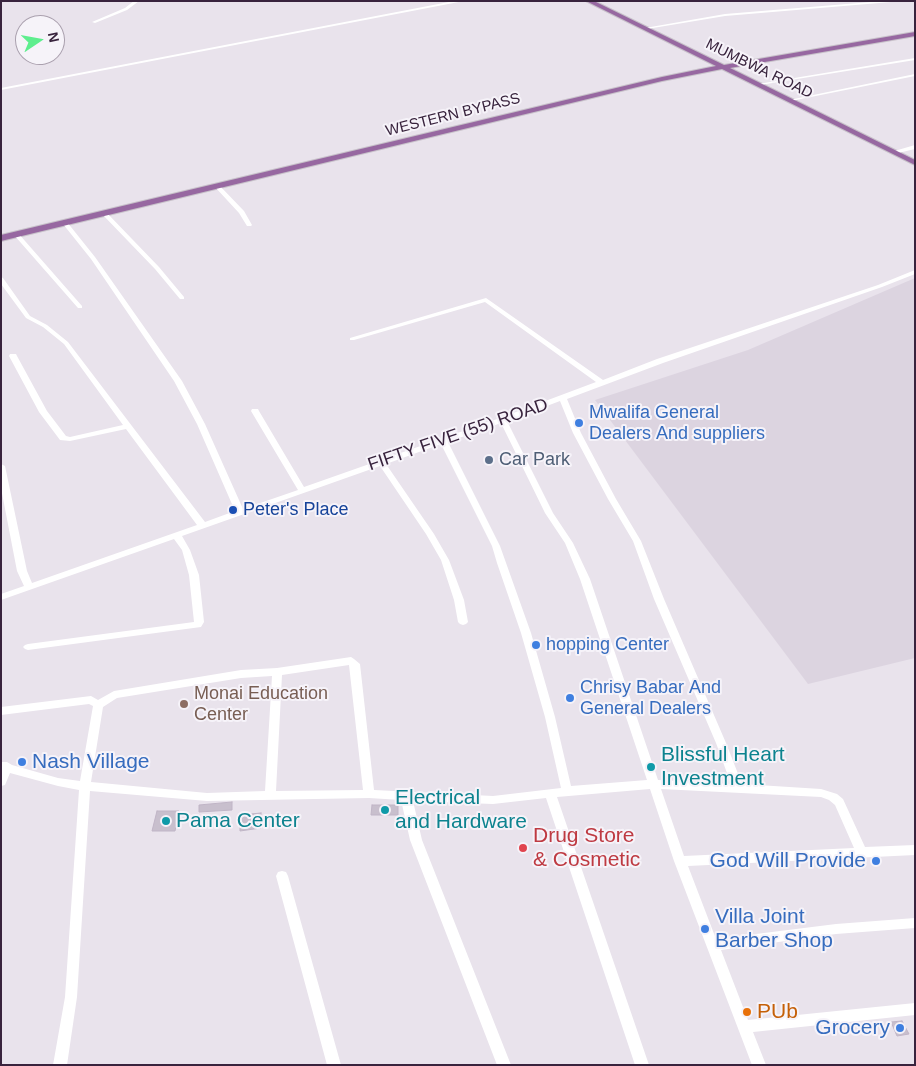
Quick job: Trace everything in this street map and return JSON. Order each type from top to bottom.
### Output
[{"type":"main road","name":"MUMBWA ROAD","points":[[589,1],[724,66],[915,163]]},
{"type":"main road","name":"WESTERN BYPASS","points":[[1,238],[693,72],[913,36]]},
{"type":"main road","points":[[703,56],[750,62]]},
{"type":"main road","points":[[693,72],[706,65],[706,60],[703,56]]},
{"type":"main road","points":[[744,76],[741,70],[742,67],[750,62]]},
{"type":"main road","points":[[693,72],[719,72],[744,76]]},
{"type":"street","points":[[94,22],[126,10],[137,1]]},
{"type":"street","points":[[1,89],[462,1]]},
{"type":"street","points":[[646,28],[725,15],[901,1]]},
{"type":"street","points":[[760,84],[915,59]]},
{"type":"street","points":[[790,100],[915,75]]},
{"type":"street","points":[[894,152],[915,147]]},
{"type":"street","points":[[217,186],[242,212],[250,225]]},
{"type":"street","points":[[104,213],[157,268],[182,298]]},
{"type":"street","points":[[65,223],[109,280],[178,380],[201,424],[240,512]]},
{"type":"street","points":[[16,234],[80,307]]},
{"type":"street","name":"FIFTY FIVE (55) ROAD","points":[[1,598],[503,420],[660,361],[880,286],[915,272]]},
{"type":"street","points":[[1,280],[28,317],[45,326],[66,343],[203,526]]},
{"type":"street","points":[[352,339],[486,300],[602,383]]},
{"type":"street","points":[[13,356],[43,412],[62,438],[70,439],[128,426]]},
{"type":"street","points":[[563,398],[581,441],[612,500],[637,541],[738,789]]},
{"type":"street","points":[[255,411],[302,490]]},
{"type":"street","points":[[503,420],[549,513],[569,543],[585,579],[680,861],[759,1065]]},
{"type":"street","points":[[443,440],[499,554],[526,634],[550,717],[567,791]]},
{"type":"street","points":[[381,462],[430,534],[445,560],[459,600],[463,622]]},
{"type":"street","points":[[1,466],[22,571],[29,587]]},
{"type":"street","points":[[28,647],[198,625],[194,575],[186,550],[177,536]]},
{"type":"street","points":[[60,1065],[71,997],[85,786],[98,704],[114,694],[241,674],[277,672],[351,661],[354,664],[369,794]]},
{"type":"street","points":[[270,796],[277,672]]},
{"type":"street","points":[[1,711],[91,700],[98,704]]},
{"type":"street","points":[[1,782],[4,766],[58,782],[207,797],[369,794],[493,800],[567,791],[653,784],[821,793],[832,797],[843,809],[862,853]]},
{"type":"street","points":[[550,793],[642,1065]]},
{"type":"street","points":[[406,796],[416,840],[504,1065]]},
{"type":"street","points":[[680,861],[780,858],[915,850]]},
{"type":"street","points":[[282,876],[334,1065]]},
{"type":"street","points":[[714,945],[836,929],[915,923]]},
{"type":"street","points":[[744,1027],[915,1009]]},
{"type":"shaded area","points":[[915,278],[915,658],[808,684],[595,400],[748,350]]},
{"type":"building","points":[[232,802],[232,810],[199,812],[199,805]]},
{"type":"building","name":"Electrical and Hardware","points":[[372,805],[398,805],[398,815],[371,815]]},
{"type":"building","name":"Pama Center","points":[[157,811],[179,811],[175,831],[152,831]]},
{"type":"building","points":[[261,813],[261,828],[240,831],[240,815]]},
{"type":"building","name":"Grocery","points":[[902,1021],[909,1034],[897,1036],[891,1022]]},
{"type":"place","name":"Mwalifa General Dealers And suppliers","points":[[579,423]]},
{"type":"place","name":"Car Park","points":[[489,460]]},
{"type":"place","name":"Peter's Place","points":[[233,510]]},
{"type":"place","name":"hopping Center","points":[[536,645]]},
{"type":"place","name":"Chrisy Babar And General Dealers","points":[[570,698]]},
{"type":"place","name":"Monai Education Center","points":[[184,704]]},
{"type":"place","name":"Nash Village","points":[[22,762]]},
{"type":"place","name":"Blissful Heart Investment","points":[[651,767]]},
{"type":"place","name":"Electrical and Hardware","points":[[385,810]]},
{"type":"place","name":"Pama Center","points":[[166,821]]},
{"type":"place","name":"Drug Store & Cosmetic","points":[[523,848]]},
{"type":"place","name":"God Will Provide","points":[[876,861]]},
{"type":"place","name":"Villa Joint Barber Shop","points":[[705,929]]},
{"type":"place","name":"PUb","points":[[747,1012]]},
{"type":"place","name":"Grocery","points":[[900,1028]]}]
